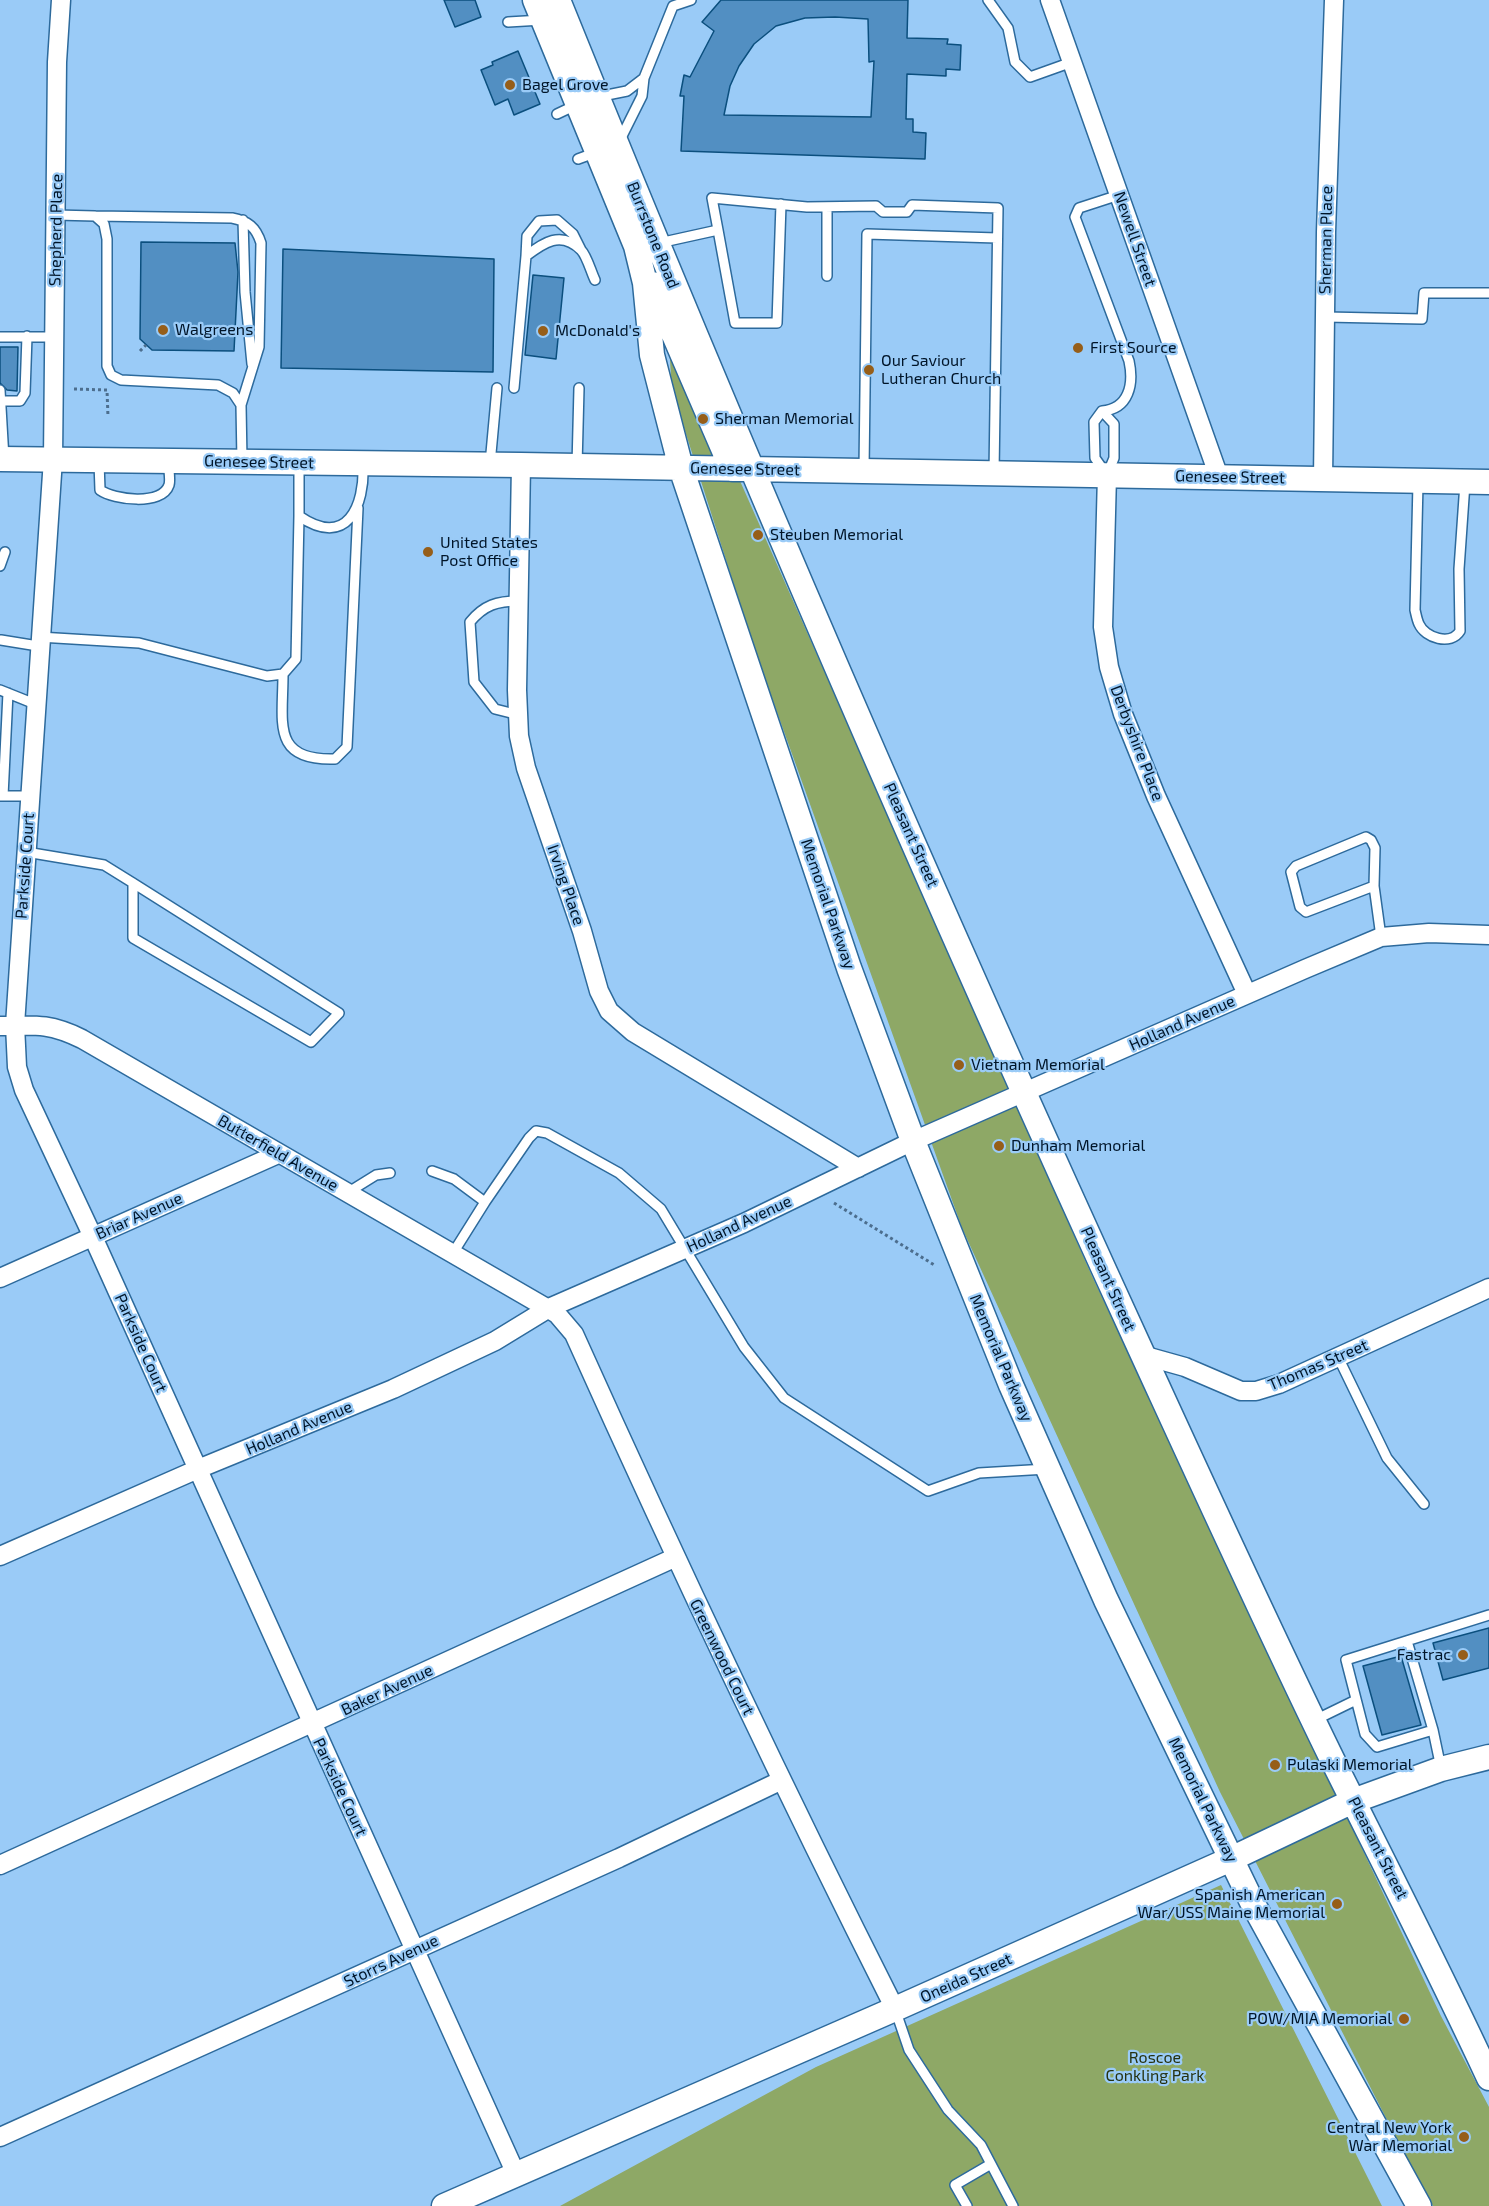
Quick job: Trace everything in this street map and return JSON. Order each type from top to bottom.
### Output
[{"type":"street","name":"Shepherd Place","points":[[53,459],[57,62],[61,0]]},
{"type":"street","name":"Newell Street","points":[[1050,0],[1219,477]]},
{"type":"street","name":"Sherman Place","points":[[1323,479],[1326,232],[1334,0]]},
{"type":"street","name":"Burrstone Road","points":[[550,8],[577,105],[598,152],[646,245],[741,469]]},
{"type":"street","name":"Burrstone Road","points":[[646,245],[645,283],[654,364],[681,468]]},
{"type":"street","name":"Genesee Street","points":[[2,459],[490,464],[1489,482]]},
{"type":"street","name":"Parkside Court","points":[[53,459],[26,852],[7,1025],[17,1067],[24,1090],[93,1237],[311,1725],[516,2174]]},
{"type":"street","name":"Irving Place","points":[[521,465],[519,716],[526,768],[582,931],[599,991],[609,1011],[633,1032],[858,1168]]},
{"type":"street","name":"Memorial Parkway","points":[[681,468],[849,968],[913,1141],[1011,1385],[1106,1600],[1252,1902],[1419,2206]]},
{"type":"street","name":"Pleasant Street","points":[[741,469],[1143,1355],[1314,1721],[1391,1873],[1489,2078]]},
{"type":"street","name":"Derbyshire Place","points":[[1107,475],[1103,627],[1109,667],[1123,714],[1156,796],[1247,994]]},
{"type":"street","name":"Holland Avenue","points":[[0,1556],[198,1469],[393,1389],[485,1346],[549,1308],[684,1249],[913,1141],[1381,937],[1429,933],[1489,935]]},
{"type":"street","name":"Butterfield Avenue","points":[[7,1025],[59,1028],[82,1039],[278,1154],[549,1308]]},
{"type":"street","name":"Briar Avenue","points":[[0,1278],[278,1154]]},
{"type":"street","name":"Thomas Street","points":[[1143,1355],[1185,1367],[1241,1391],[1256,1391],[1338,1357],[1489,1288]]},
{"type":"street","name":"Greenwood Court","points":[[549,1308],[574,1334],[674,1557],[780,1781],[895,2010]]},
{"type":"street","name":"Baker Avenue","points":[[0,1865],[311,1725],[674,1557]]},
{"type":"street","name":"Oneida Street","points":[[444,2206],[895,2010],[1231,1859],[1353,1801],[1441,1769],[1489,1757]]},
{"type":"street","name":"Storrs Avenue","points":[[0,2137],[164,2066],[415,1949],[619,1858],[780,1781]]},
{"type":"lane","points":[[598,152],[642,96],[644,78],[670,3],[691,0]]},
{"type":"lane","points":[[988,0],[1008,28],[1016,62],[1030,76],[1072,62]]},
{"type":"lane","points":[[508,22],[550,8]]},
{"type":"lane","points":[[577,105],[627,91],[644,78]]},
{"type":"lane","points":[[1107,475],[1095,458],[1094,422],[1102,411],[1112,410],[1123,403],[1133,378],[1129,361],[1075,217],[1079,208],[1119,195]]},
{"type":"lane","points":[[781,204],[777,323],[735,322],[712,198],[826,207],[876,206],[883,212],[907,212],[912,205],[998,208],[994,473]]},
{"type":"lane","points":[[826,207],[827,276]]},
{"type":"lane","points":[[56,215],[243,220],[257,230],[261,243],[259,346],[253,372],[241,405],[242,461]]},
{"type":"lane","points":[[95,216],[104,224],[107,239],[107,366],[111,375],[122,380],[218,385],[233,393],[241,405]]},
{"type":"lane","points":[[243,220],[245,292],[253,372]]},
{"type":"lane","points":[[514,388],[526,236],[539,221],[556,220],[573,234],[595,280]]},
{"type":"lane","points":[[646,245],[718,230]]},
{"type":"lane","points":[[864,471],[867,234],[997,238]]},
{"type":"lane","points":[[526,256],[546,241],[563,240],[581,250]]},
{"type":"lane","points":[[1326,317],[1422,319],[1424,293],[1489,293]]},
{"type":"lane","points":[[0,336],[54,337]]},
{"type":"lane","points":[[0,401],[20,401],[25,393],[27,336]]},
{"type":"lane","points":[[490,464],[497,388]]},
{"type":"lane","points":[[577,466],[579,388]]},
{"type":"lane","points":[[0,390],[2,459]]},
{"type":"lane","points":[[1102,411],[1114,424],[1114,458],[1107,475]]},
{"type":"lane","points":[[99,460],[100,490],[107,495],[137,498],[158,497],[164,492],[169,484],[168,461]]},
{"type":"lane","points":[[299,462],[296,659],[283,675],[283,726],[287,743],[299,756],[316,759],[335,759],[347,747],[358,508],[364,482],[363,463]]},
{"type":"lane","points":[[1418,481],[1415,610],[1419,625],[1427,634],[1450,639],[1456,637],[1460,631],[1460,569],[1465,482]]},
{"type":"lane","points":[[299,516],[323,528],[340,526],[352,518],[358,508]]},
{"type":"lane","points":[[0,566],[5,552]]},
{"type":"lane","points":[[519,601],[500,601],[480,609],[470,622],[474,682],[495,709],[519,716]]},
{"type":"lane","points":[[1,640],[139,643],[267,676],[283,675]]},
{"type":"lane","points":[[29,796],[2,796],[4,691],[35,705]]},
{"type":"lane","points":[[1374,886],[1306,912],[1300,907],[1291,872],[1296,866],[1365,837],[1371,840],[1375,848],[1374,886],[1381,937]]},
{"type":"lane","points":[[26,852],[104,865],[133,883],[339,1013],[311,1042],[133,938],[133,883]]},
{"type":"lane","points":[[453,1253],[529,1138],[536,1131],[547,1133],[619,1173],[661,1209],[744,1347],[784,1398],[928,1491],[979,1473],[1048,1469]]},
{"type":"lane","points":[[432,1171],[454,1179],[485,1202]]},
{"type":"lane","points":[[347,1193],[376,1175],[390,1173]]},
{"type":"lane","points":[[1338,1357],[1387,1458],[1424,1504]]},
{"type":"lane","points":[[1433,1730],[1377,1747],[1365,1734],[1346,1660],[1489,1615]]},
{"type":"lane","points":[[1407,1641],[1433,1730],[1441,1769]]},
{"type":"lane","points":[[1314,1721],[1356,1700]]},
{"type":"lane","points":[[895,2010],[909,2050],[948,2110],[981,2145],[1013,2206]]},
{"type":"lane","points":[[967,2206],[956,2185],[991,2164]]},
{"type":"path","points":[[140,351],[146,345]]},
{"type":"path","points":[[74,389],[107,390],[108,417]]},
{"type":"path","points":[[834,1203],[936,1266]]},
{"type":"green space","points":[[667,316],[1092,1276],[1441,2016],[1489,2107],[1489,2206],[1433,2206],[1414,2173],[1220,1792],[962,1228],[754,648],[672,390]]},
{"type":"green space","name":"Roscoe Conkling Park","points":[[1221,1885],[1382,2206],[560,2206],[816,2067]]},
{"type":"building","points":[[444,0],[475,0],[481,17],[455,27]]},
{"type":"building","points":[[721,0],[908,0],[907,38],[948,39],[947,44],[961,45],[960,70],[946,69],[946,76],[907,74],[906,119],[913,119],[913,132],[926,133],[925,159],[681,151],[684,96],[680,96],[684,75],[690,77],[714,31],[702,22]],"holes":[[[805,18],[868,19],[869,62],[874,61],[871,117],[724,115],[730,86],[739,66],[754,44],[776,26]]]},
{"type":"building","name":"Bagel Grove","points":[[518,51],[540,104],[514,115],[508,99],[495,105],[481,70],[493,65],[492,62]]},
{"type":"building","points":[[141,242],[235,243],[238,272],[234,351],[152,350],[140,339]]},
{"type":"building","points":[[283,249],[494,259],[493,372],[281,368]]},
{"type":"building","name":"McDonald's","points":[[533,275],[564,278],[556,359],[525,355]]},
{"type":"building","points":[[0,347],[18,347],[17,391],[7,390],[0,383]]},
{"type":"building","name":"Fastrac","points":[[1489,1628],[1489,1668],[1443,1680],[1433,1643]]},
{"type":"building","name":"Fastrac","points":[[1401,1656],[1421,1725],[1382,1735],[1363,1666]]},
{"type":"place","name":"Bagel Grove","points":[[510,85]]},
{"type":"place","name":"Walgreens","points":[[163,330]]},
{"type":"place","name":"McDonald's","points":[[543,331]]},
{"type":"place","name":"First Source","points":[[1078,348]]},
{"type":"place","name":"Our Saviour Lutheran Church","points":[[869,370]]},
{"type":"place","name":"Sherman Memorial","points":[[703,419]]},
{"type":"place","name":"Steuben Memorial","points":[[758,535]]},
{"type":"place","name":"United States Post Office","points":[[428,552]]},
{"type":"place","name":"Vietnam Memorial","points":[[959,1065]]},
{"type":"place","name":"Dunham Memorial","points":[[999,1146]]},
{"type":"place","name":"Fastrac","points":[[1463,1655]]},
{"type":"place","name":"Pulaski Memorial","points":[[1275,1765]]},
{"type":"place","name":"Spanish American War/USS Maine Memorial","points":[[1337,1904]]},
{"type":"place","name":"POW/MIA Memorial","points":[[1404,2019]]},
{"type":"place","name":"Central New York War Memorial","points":[[1464,2137]]}]
